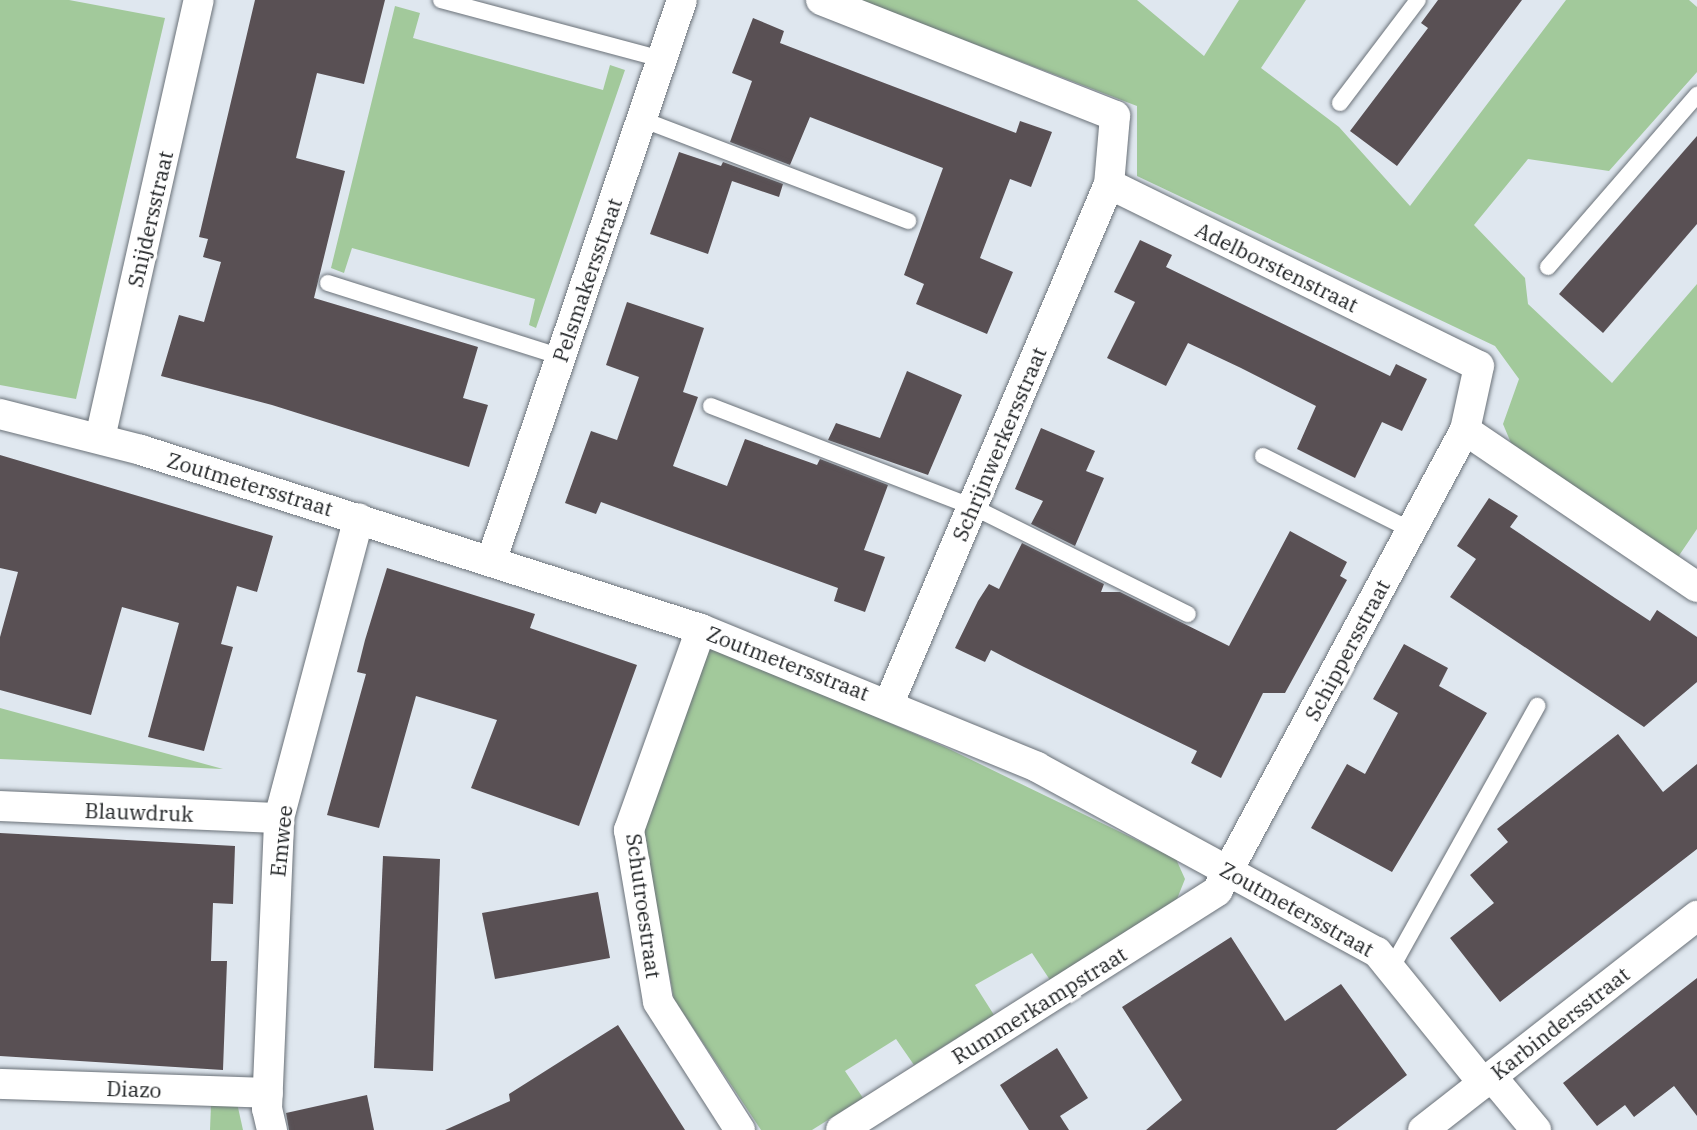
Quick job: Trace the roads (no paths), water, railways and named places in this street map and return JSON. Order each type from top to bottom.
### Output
[{"type":"street","name":"Snijdersstraat","points":[[100,438],[199,0]]},
{"type":"street","name":"Pelsmakersstraat","points":[[492,559],[682,0]]},
{"type":"street","points":[[821,0],[1115,116],[1109,184]]},
{"type":"street","name":"Adelborstenstraat","points":[[1109,184],[1479,366],[1465,430]]},
{"type":"street","name":"Schrijnwerkersstraat","points":[[889,703],[1109,184]]},
{"type":"street","name":"Zoutmetersstraat","points":[[0,414],[100,438],[492,559],[701,629],[889,703],[1037,767],[1377,952],[1488,1080],[1536,1130]]},
{"type":"street","points":[[1465,430],[1697,587]]},
{"type":"street","name":"Schippersstraat","points":[[1229,871],[1465,430]]},
{"type":"street","name":"Emwee","points":[[272,1130],[268,1093],[279,818],[359,518]]},
{"type":"street","name":"Schutroestraat","points":[[701,629],[629,830],[658,1002],[740,1130]]},
{"type":"street","name":"Blauwdruk","points":[[0,807],[279,818]]},
{"type":"street","name":"Rummerkampstraat","points":[[841,1130],[1217,891],[1229,871]]},
{"type":"street","name":"Karbindersstraat","points":[[1423,1130],[1697,916]]},
{"type":"street","name":"Diazo","points":[[0,1084],[268,1093]]},
{"type":"lane","points":[[441,0],[661,60]]},
{"type":"lane","points":[[1340,103],[1418,0]]},
{"type":"lane","points":[[1548,267],[1697,95]]},
{"type":"lane","points":[[642,119],[908,221]]},
{"type":"lane","points":[[328,283],[560,357]]},
{"type":"lane","points":[[711,406],[972,507],[1188,614]]},
{"type":"lane","points":[[1264,456],[1411,530]]},
{"type":"lane","points":[[1392,967],[1537,706]]}]
